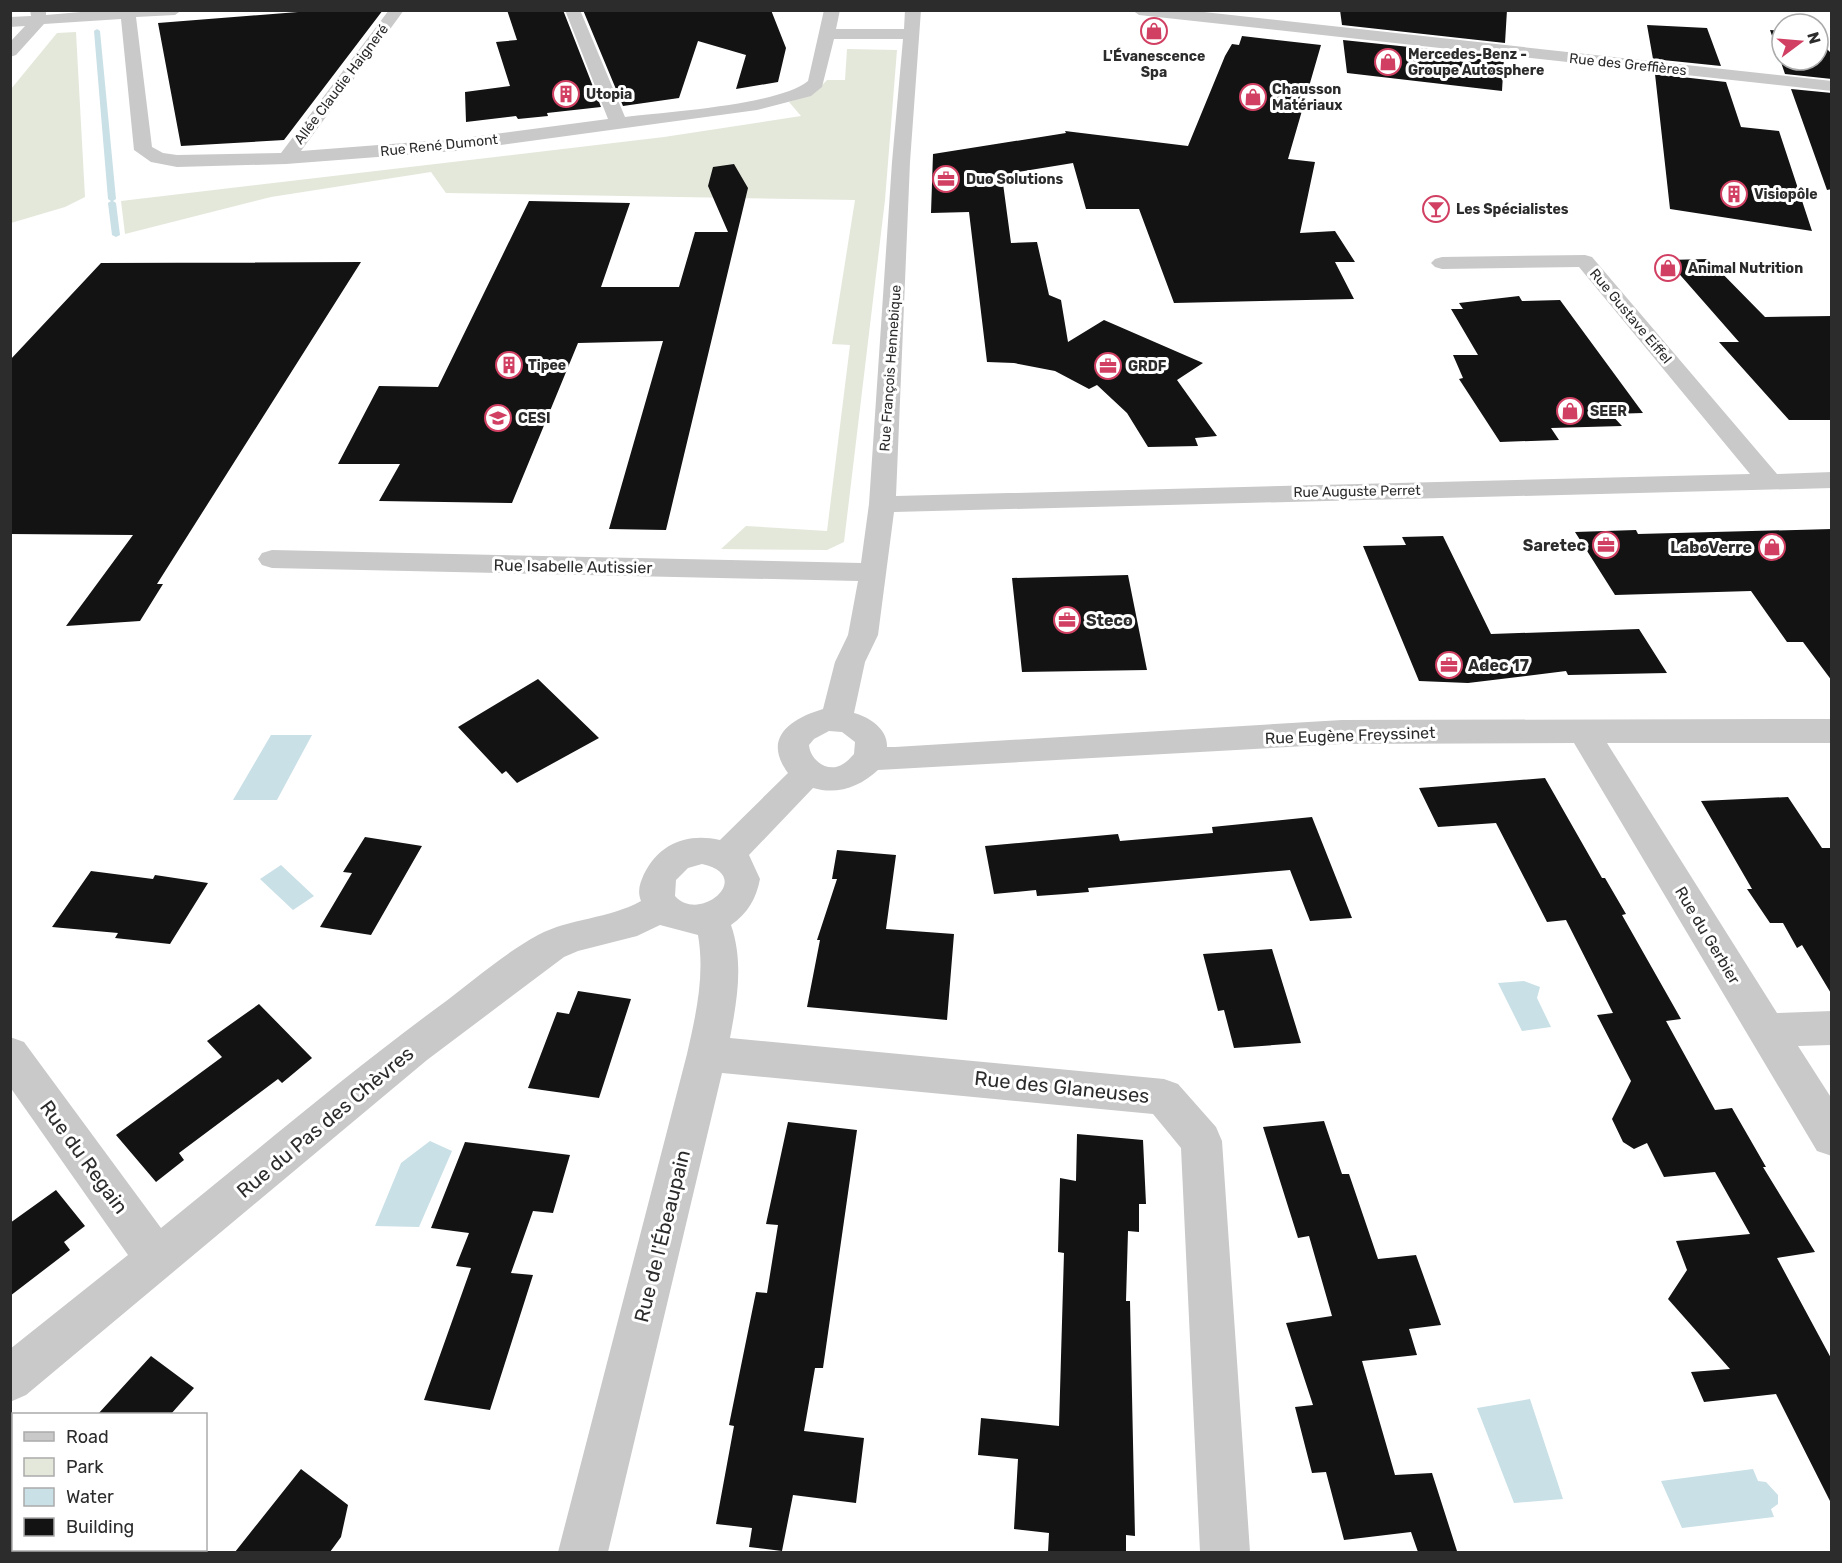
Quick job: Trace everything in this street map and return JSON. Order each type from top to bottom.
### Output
[{"type":"street","points":[[10,22],[38,15],[128,14],[175,10]]},
{"type":"street","name":"Allée Claudie Haigneré","points":[[286,158],[397,10]]},
{"type":"street","points":[[572,10],[619,124]]},
{"type":"street","name":"Rue René Dumont","points":[[128,14],[143,150],[158,158],[177,161],[286,158],[456,145],[757,105],[806,92],[816,83],[832,10]]},
{"type":"street","name":"Rue des Greffières","points":[[1139,10],[1832,86]]},
{"type":"street","points":[[10,52],[38,15]]},
{"type":"street","points":[[827,34],[913,22]]},
{"type":"street","name":"Rue François Hennebique","points":[[838,720],[839,702],[850,662],[863,635],[874,572],[882,504],[901,162],[913,22]]},
{"type":"street","name":"Rue Gustave Eiffel","points":[[1442,263],[1585,261],[1769,481]]},
{"type":"street","name":"Rue Auguste Perret","points":[[882,504],[1832,480]]},
{"type":"street","name":"Rue Isabelle Autissier","points":[[272,560],[874,572]]},
{"type":"street","points":[[838,720],[859,726],[866,733],[871,741],[870,758],[855,773],[830,779],[807,774],[792,758],[795,738],[802,730],[813,724],[838,720]]},
{"type":"street","name":"Rue Eugène Freyssinet","points":[[870,758],[895,759],[1342,732],[1832,731]]},
{"type":"street","name":"Rue du Gerbier","points":[[1584,732],[1832,1137]]},
{"type":"street","points":[[727,855],[807,774]]},
{"type":"street","points":[[702,849],[727,855],[742,871],[744,882],[735,904],[724,913],[711,918],[684,919],[671,915],[663,907],[657,898],[656,887],[659,876],[666,865],[676,857],[702,849]]},
{"type":"street","name":"Rue du Pas des Chèvres","points":[[10,1379],[413,1048],[523,965],[551,946],[572,937],[637,921],[663,907]]},
{"type":"street","name":"Rue de l'Ébeaupain","points":[[583,1552],[707,1054],[722,982],[722,960],[718,935],[711,918]]},
{"type":"street","points":[[1766,1030],[1832,1028]]},
{"type":"street","name":"Rue du Regain","points":[[10,1054],[157,1259]]},
{"type":"street","name":"Rue des Glaneuses","points":[[707,1054],[1164,1097],[1201,1141],[1225,1552]]},
{"type":"green space","points":[[76,32],[85,197],[65,207],[11,223],[11,89],[57,33]]},
{"type":"green space","points":[[847,49],[897,50],[885,200],[844,542],[827,550],[721,549],[746,526],[827,531],[850,345],[832,344],[855,200],[446,193],[431,172],[271,197],[125,234],[121,201],[664,137],[801,116],[789,102],[816,91],[827,80],[845,80]]},
{"type":"water","points":[[271,735],[312,735],[277,800],[233,800]]},
{"type":"water","points":[[281,865],[314,896],[293,910],[260,879]]},
{"type":"water","points":[[1524,981],[1540,987],[1537,998],[1551,1027],[1522,1031],[1498,983]]},
{"type":"water","points":[[430,1141],[452,1151],[419,1227],[375,1226],[401,1163]]},
{"type":"water","points":[[1530,1399],[1563,1499],[1514,1503],[1477,1408]]},
{"type":"water","points":[[1753,1469],[1758,1481],[1766,1482],[1778,1495],[1778,1504],[1771,1509],[1774,1517],[1682,1528],[1661,1481]]},
{"type":"building","points":[[323,10],[383,10],[284,140],[181,146],[158,23]]},
{"type":"building","points":[[507,10],[563,10],[601,107],[547,113],[548,116],[518,119],[516,116],[466,122],[465,92],[510,86],[496,42],[517,40]]},
{"type":"building","points":[[583,10],[771,10],[786,48],[778,82],[736,89],[746,55],[698,41],[679,98],[623,106]]},
{"type":"building","points":[[1340,10],[1507,10],[1505,43],[1342,25]]},
{"type":"building","points":[[1647,25],[1707,28],[1721,66],[1653,59]]},
{"type":"building","points":[[1242,36],[1321,45],[1288,159],[1315,162],[1300,233],[1335,231],[1355,262],[1335,262],[1354,299],[1174,303],[1139,209],[1086,209],[1073,163],[1018,172],[1018,176],[1002,176],[1011,243],[1037,242],[1049,295],[1061,300],[1068,342],[1104,320],[1203,363],[1177,380],[1217,436],[1195,438],[1198,446],[1148,447],[1127,413],[1097,385],[1089,389],[1055,371],[1014,363],[987,362],[969,212],[931,213],[933,154],[1066,133],[1065,131],[1188,146],[1225,56],[1232,44],[1239,45]]},
{"type":"building","points":[[1343,40],[1504,57],[1502,91],[1347,73]]},
{"type":"building","points":[[1830,52],[1832,54],[1832,79],[1785,74],[1784,72],[1830,72]]},
{"type":"building","points":[[1655,74],[1726,82],[1741,127],[1779,131],[1812,231],[1670,209]]},
{"type":"building","points":[[1791,89],[1832,93],[1832,189],[1827,190]]},
{"type":"building","name":"Tipee","points":[[734,164],[748,188],[666,530],[609,529],[663,341],[578,343],[512,503],[379,501],[400,464],[338,464],[379,386],[438,387],[529,201],[630,203],[601,287],[679,287],[695,232],[728,232],[708,186],[713,167]]},
{"type":"building","points":[[1708,259],[1765,317],[1832,316],[1832,420],[1789,420],[1719,342],[1739,342],[1667,260]]},
{"type":"building","points":[[361,262],[157,584],[163,584],[140,621],[66,626],[133,535],[10,534],[10,360],[101,263]]},
{"type":"building","points":[[1519,296],[1522,301],[1560,300],[1643,413],[1611,414],[1622,426],[1551,428],[1559,440],[1500,442],[1459,379],[1463,378],[1453,355],[1478,355],[1451,309],[1463,309],[1459,303]]},
{"type":"building","points":[[1832,529],[1832,681],[1803,642],[1787,642],[1751,591],[1615,595],[1575,532],[1636,530],[1638,534]]},
{"type":"building","points":[[1443,536],[1491,634],[1639,629],[1667,673],[1568,675],[1566,671],[1468,683],[1419,681],[1363,546],[1406,545],[1402,537]]},
{"type":"building","points":[[1128,575],[1147,670],[1022,672],[1012,578]]},
{"type":"building","points":[[538,679],[599,738],[517,783],[506,771],[502,774],[458,727]]},
{"type":"building","points":[[1545,778],[1602,878],[1605,878],[1626,914],[1622,915],[1681,1019],[1666,1021],[1715,1110],[1732,1108],[1766,1167],[1763,1167],[1815,1252],[1777,1258],[1832,1360],[1832,1505],[1776,1394],[1704,1402],[1691,1372],[1730,1369],[1668,1299],[1687,1270],[1676,1241],[1750,1234],[1715,1172],[1664,1177],[1647,1143],[1634,1149],[1623,1142],[1612,1119],[1631,1081],[1597,1015],[1613,1013],[1566,920],[1547,922],[1496,823],[1438,827],[1419,788]]},
{"type":"building","points":[[1788,797],[1822,848],[1832,848],[1832,995],[1802,945],[1797,948],[1783,923],[1770,923],[1747,889],[1752,889],[1701,801]]},
{"type":"building","points":[[1312,817],[1352,918],[1310,921],[1290,870],[1088,888],[1089,892],[1065,894],[1037,896],[1036,890],[994,894],[985,846],[1118,834],[1120,841],[1213,833],[1212,827]]},
{"type":"building","points":[[365,837],[422,846],[371,935],[320,927],[352,873],[343,872]]},
{"type":"building","points":[[837,850],[896,855],[886,929],[954,934],[947,1020],[807,1007],[820,940],[817,940],[837,879],[832,879]]},
{"type":"building","points":[[91,871],[153,879],[155,875],[208,883],[170,944],[115,938],[118,933],[52,927]]},
{"type":"building","points":[[1272,949],[1301,1043],[1234,1048],[1224,1010],[1218,1011],[1203,954]]},
{"type":"building","points":[[578,991],[631,999],[599,1098],[528,1088],[557,1012],[569,1014]]},
{"type":"building","points":[[259,1004],[312,1058],[282,1083],[278,1079],[179,1153],[184,1160],[156,1182],[116,1135],[222,1057],[207,1041]]},
{"type":"building","points":[[1324,1121],[1342,1174],[1349,1174],[1378,1259],[1416,1255],[1441,1325],[1409,1329],[1417,1355],[1362,1361],[1395,1475],[1432,1473],[1457,1551],[1418,1552],[1411,1532],[1344,1540],[1326,1472],[1312,1473],[1295,1407],[1313,1405],[1286,1323],[1332,1316],[1309,1236],[1298,1238],[1263,1127]]},
{"type":"building","points":[[788,1122],[857,1130],[823,1368],[815,1368],[804,1431],[864,1438],[856,1503],[793,1495],[782,1551],[749,1547],[752,1528],[716,1524],[734,1426],[729,1425],[756,1292],[767,1293],[778,1225],[766,1224]]},
{"type":"building","points":[[1077,1134],[1143,1140],[1146,1204],[1139,1204],[1139,1232],[1128,1231],[1126,1301],[1130,1301],[1135,1536],[1126,1535],[1126,1552],[1048,1552],[1049,1533],[1014,1529],[1018,1459],[978,1455],[981,1418],[1059,1426],[1064,1253],[1058,1252],[1060,1178],[1076,1181]]},
{"type":"building","points":[[465,1142],[570,1155],[553,1213],[533,1211],[511,1273],[533,1275],[490,1410],[424,1400],[471,1268],[456,1266],[469,1233],[431,1228]]},
{"type":"building","points":[[56,1190],[85,1226],[64,1242],[70,1250],[10,1296],[10,1223]]},
{"type":"building","points":[[151,1356],[194,1388],[172,1413],[99,1413]]},
{"type":"building","points":[[301,1469],[348,1505],[341,1537],[330,1552],[235,1552]]},
{"type":"waterway","points":[[97,31],[103,101]]},
{"type":"waterway","points":[[103,103],[108,153]]},
{"type":"waterway","points":[[108,156],[112,199]]},
{"type":"waterway","points":[[112,203],[116,235]]},
{"type":"place","name":"L'Évanescence Spa","points":[[1154,31]]},
{"type":"place","name":"Mercedes-Benz - Groupe Autosphere","points":[[1388,62]]},
{"type":"place","name":"Utopia","points":[[566,94]]},
{"type":"place","name":"Chausson Matériaux","points":[[1253,97]]},
{"type":"place","name":"Duo Solutions","points":[[946,179]]},
{"type":"place","name":"Visiopôle","points":[[1734,194]]},
{"type":"place","name":"Les Spécialistes","points":[[1436,209]]},
{"type":"place","name":"Animal Nutrition","points":[[1668,268]]},
{"type":"place","name":"Tipee","points":[[509,365]]},
{"type":"place","name":"GRDF","points":[[1108,366]]},
{"type":"place","name":"SEER","points":[[1570,411]]},
{"type":"place","name":"CESI","points":[[498,418]]},
{"type":"place","name":"Saretec","points":[[1606,545]]},
{"type":"place","name":"LaboVerre","points":[[1772,547]]},
{"type":"place","name":"Steco","points":[[1067,620]]},
{"type":"place","name":"Adec 17","points":[[1449,665]]}]
